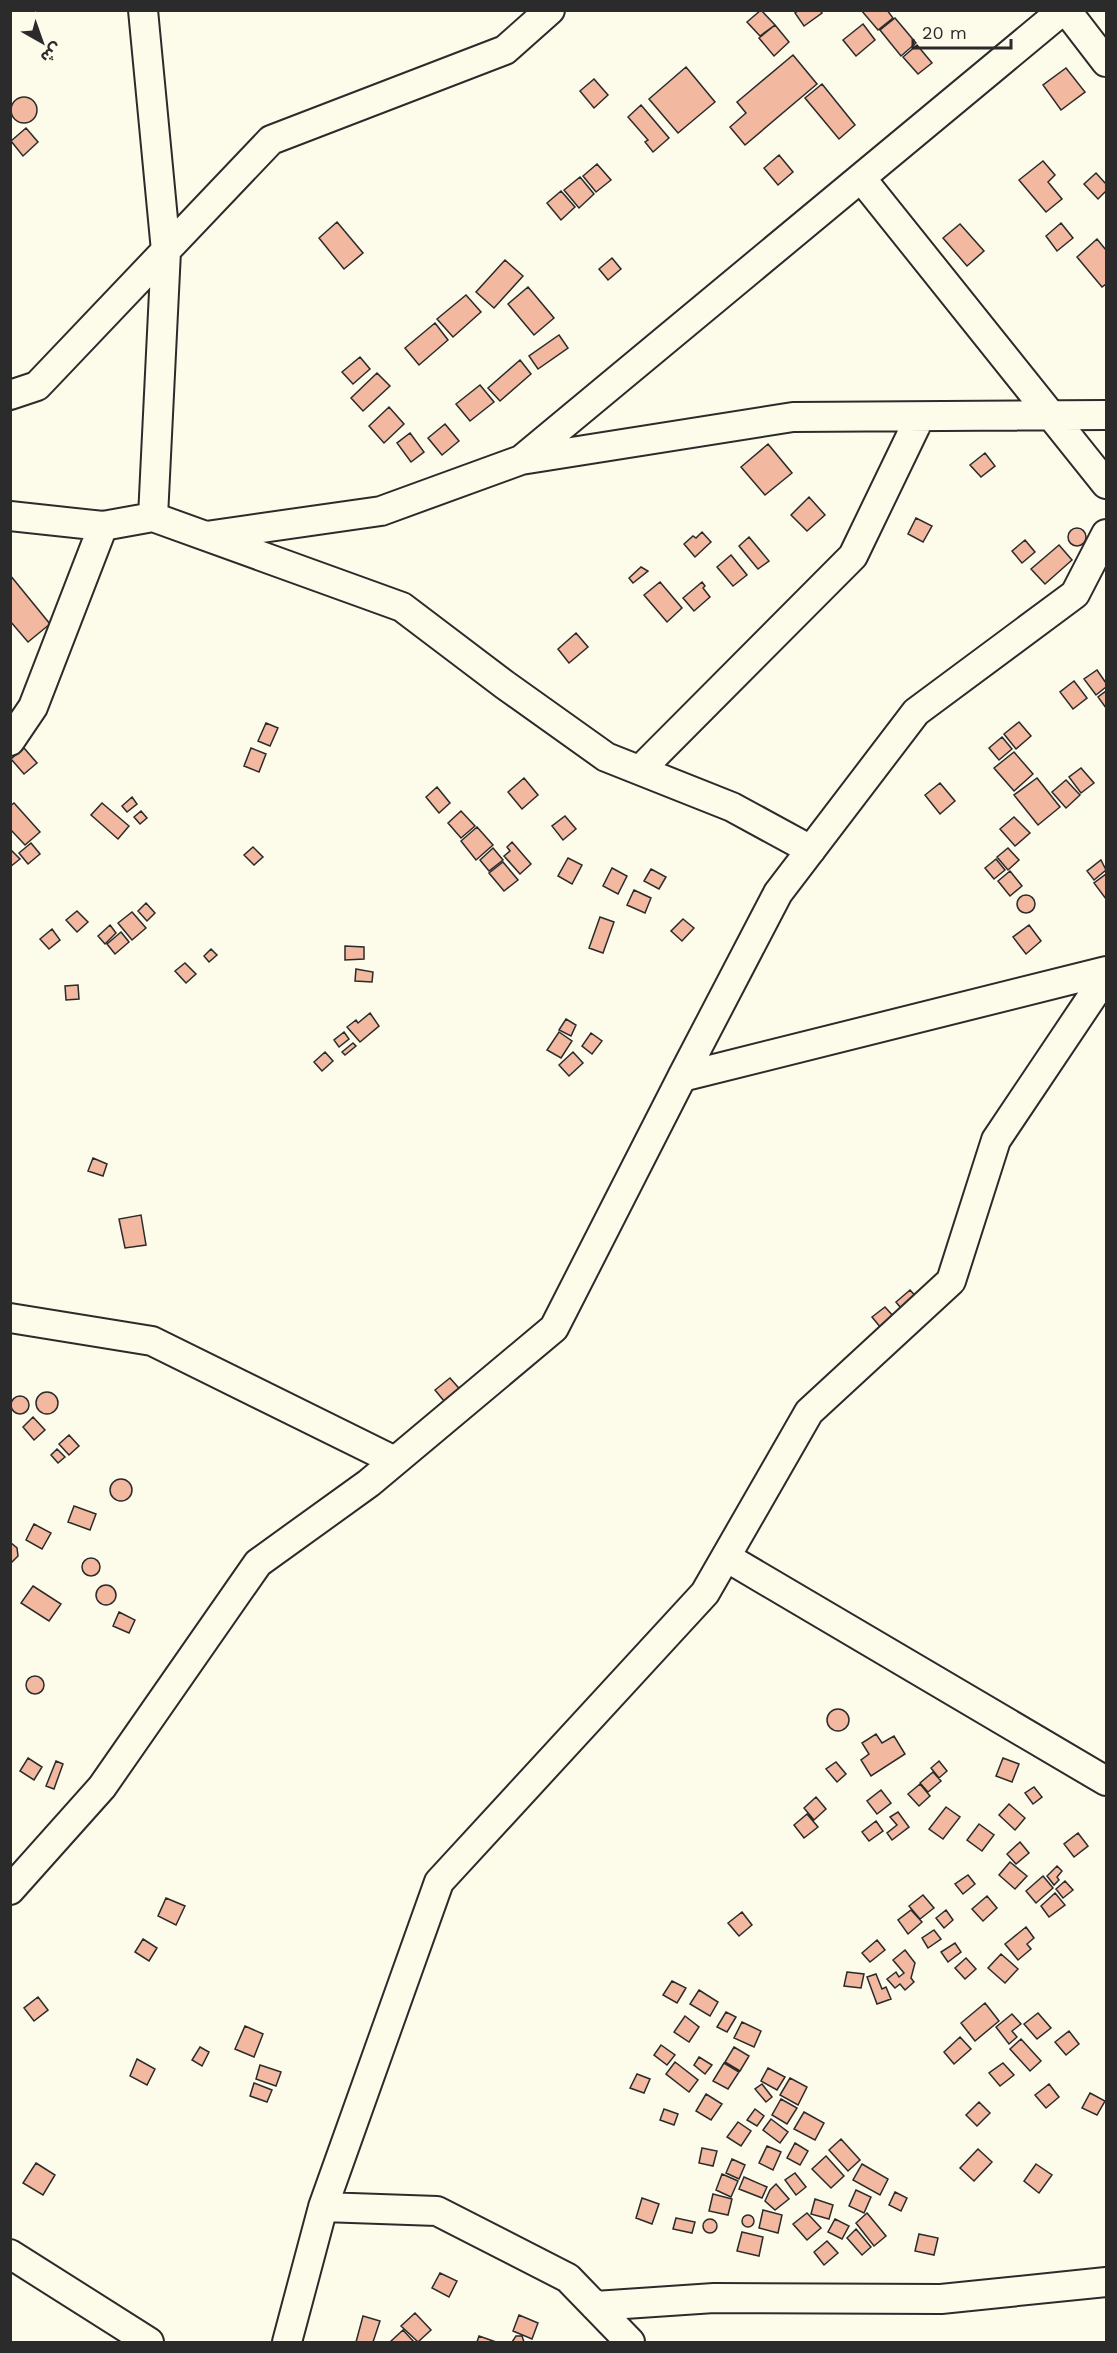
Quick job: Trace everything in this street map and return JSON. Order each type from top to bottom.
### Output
[{"type":"street","points":[[143,10],[166,251],[153,517]]},
{"type":"street","points":[[10,395],[37,386],[271,140],[505,50],[550,10]]},
{"type":"street","points":[[521,460],[1065,10],[1107,62]]},
{"type":"street","points":[[861,178],[1107,484]]},
{"type":"street","points":[[206,536],[381,511],[521,460],[793,417],[1107,415]]},
{"type":"street","points":[[640,771],[853,556],[920,417]]},
{"type":"street","points":[[10,516],[103,526],[153,517],[402,607],[606,758],[732,807],[811,850]]},
{"type":"street","points":[[10,741],[33,707],[103,526]]},
{"type":"street","points":[[10,1890],[102,1787],[258,1563],[369,1483],[554,1328],[778,893],[916,712],[1075,594],[1107,534]]},
{"type":"street","points":[[682,1077],[1107,971]]},
{"type":"street","points":[[288,2343],[323,2207],[439,1882],[705,1593],[809,1412],[951,1281],[996,1140],[1107,976]]},
{"type":"street","points":[[10,1318],[152,1341],[395,1461]]},
{"type":"street","points":[[726,1557],[1107,1781]]},
{"type":"street","points":[[323,2207],[437,2211],[568,2278],[630,2343]]},
{"type":"street","points":[[10,2254],[149,2343]]},
{"type":"street","points":[[595,2306],[714,2298],[941,2299],[1107,2282]]},
{"type":"building","points":[[761,10],[775,25],[760,36],[747,22]]},
{"type":"building","points":[[799,10],[820,10],[822,13],[804,26],[795,13]]},
{"type":"building","points":[[861,10],[887,10],[893,18],[878,30]]},
{"type":"building","points":[[895,18],[916,43],[901,56],[880,30]]},
{"type":"building","points":[[863,24],[875,40],[856,56],[843,40]]},
{"type":"building","points":[[775,25],[789,42],[774,56],[759,38]]},
{"type":"building","points":[[917,45],[932,63],[918,74],[903,57]]},
{"type":"building","points":[[793,55],[817,84],[745,145],[730,127],[746,113],[737,102]]},
{"type":"building","points":[[686,67],[715,102],[678,133],[649,99]]},
{"type":"building","points":[[1066,68],[1085,92],[1061,110],[1043,85]]},
{"type":"building","points":[[594,79],[608,95],[594,108],[580,91]]},
{"type":"building","points":[[822,84],[855,125],[839,139],[805,98]]},
{"type":"building","points":[[24,97],[33,101],[37,110],[33,119],[24,123],[15,119],[11,110],[15,101]]},
{"type":"building","points":[[641,105],[669,138],[653,152],[645,142],[648,140],[628,117]]},
{"type":"building","points":[[26,128],[38,142],[23,156],[11,141]]},
{"type":"building","points":[[779,155],[793,172],[778,185],[764,168]]},
{"type":"building","points":[[1043,161],[1055,175],[1048,182],[1062,199],[1046,212],[1019,180]]},
{"type":"building","points":[[597,164],[611,180],[596,192],[583,176]]},
{"type":"building","points":[[1096,173],[1106,184],[1106,191],[1098,199],[1084,184]]},
{"type":"building","points":[[580,177],[594,194],[579,208],[564,190]]},
{"type":"building","points":[[561,191],[575,207],[561,220],[547,203]]},
{"type":"building","points":[[337,222],[363,253],[344,269],[319,238]]},
{"type":"building","points":[[1061,223],[1073,238],[1057,251],[1046,236]]},
{"type":"building","points":[[960,224],[984,251],[967,266],[943,238]]},
{"type":"building","points":[[1097,239],[1106,250],[1106,284],[1102,287],[1077,257]]},
{"type":"building","points":[[612,258],[621,269],[608,280],[599,269]]},
{"type":"building","points":[[505,260],[523,276],[494,308],[476,292]]},
{"type":"building","points":[[528,287],[554,318],[534,335],[508,304]]},
{"type":"building","points":[[466,295],[481,312],[453,337],[437,319]]},
{"type":"building","points":[[435,323],[448,340],[419,365],[405,348]]},
{"type":"building","points":[[559,335],[568,348],[538,369],[529,356]]},
{"type":"building","points":[[360,357],[370,369],[353,384],[342,372]]},
{"type":"building","points":[[520,360],[531,374],[500,401],[488,388]]},
{"type":"building","points":[[377,373],[390,386],[363,411],[351,398]]},
{"type":"building","points":[[480,385],[494,402],[470,421],[456,404]]},
{"type":"building","points":[[389,407],[404,424],[384,443],[369,426]]},
{"type":"building","points":[[445,424],[459,441],[442,455],[428,438]]},
{"type":"building","points":[[410,433],[424,452],[411,462],[397,443]]},
{"type":"building","points":[[768,444],[792,473],[765,495],[741,467]]},
{"type":"building","points":[[985,453],[995,466],[981,477],[970,465]]},
{"type":"building","points":[[809,497],[825,515],[807,531],[791,515]]},
{"type":"building","points":[[916,518],[932,526],[923,542],[908,534]]},
{"type":"building","points":[[1073,528],[1081,528],[1086,533],[1084,544],[1073,546],[1068,541],[1068,533]]},
{"type":"building","points":[[702,532],[711,542],[695,557],[684,544]]},
{"type":"building","points":[[749,537],[769,561],[758,569],[739,546]]},
{"type":"building","points":[[1025,540],[1035,552],[1022,563],[1012,551]]},
{"type":"building","points":[[1059,545],[1072,560],[1045,584],[1031,569]]},
{"type":"building","points":[[731,555],[747,575],[733,586],[717,567]]},
{"type":"building","points":[[641,567],[648,571],[633,583],[629,578]]},
{"type":"building","points":[[10,575],[50,624],[28,642],[10,621]]},
{"type":"building","points":[[660,582],[682,608],[667,622],[644,595]]},
{"type":"building","points":[[702,582],[705,586],[703,588],[710,597],[694,611],[683,598]]},
{"type":"building","points":[[576,633],[588,647],[569,663],[558,649]]},
{"type":"building","points":[[1097,670],[1106,683],[1106,687],[1096,695],[1084,679]]},
{"type":"building","points":[[1074,681],[1087,698],[1073,709],[1060,692]]},
{"type":"building","points":[[1106,691],[1106,708],[1098,697]]},
{"type":"building","points":[[1019,722],[1031,736],[1016,749],[1004,734]]},
{"type":"building","points":[[266,723],[278,728],[270,746],[258,741]]},
{"type":"building","points":[[1002,737],[1012,749],[999,760],[989,748]]},
{"type":"building","points":[[24,748],[37,763],[24,774],[11,759]]},
{"type":"building","points":[[251,748],[266,754],[259,772],[244,766]]},
{"type":"building","points":[[1014,752],[1033,774],[1014,791],[994,768]]},
{"type":"building","points":[[1081,768],[1094,783],[1081,793],[1069,777]]},
{"type":"building","points":[[524,778],[538,795],[522,809],[508,792]]},
{"type":"building","points":[[1037,778],[1060,807],[1038,825],[1014,795]]},
{"type":"building","points":[[1066,780],[1080,795],[1066,808],[1052,792]]},
{"type":"building","points":[[940,783],[955,801],[940,814],[925,795]]},
{"type":"building","points":[[437,787],[450,803],[439,813],[426,797]]},
{"type":"building","points":[[132,797],[137,804],[127,812],[122,806]]},
{"type":"building","points":[[14,803],[40,832],[25,845],[10,829],[10,806]]},
{"type":"building","points":[[102,803],[129,826],[118,839],[91,815]]},
{"type":"building","points":[[141,811],[147,818],[140,824],[134,817]]},
{"type":"building","points":[[461,811],[475,826],[461,838],[448,823]]},
{"type":"building","points":[[565,816],[576,829],[563,840],[552,826]]},
{"type":"building","points":[[1014,817],[1030,833],[1015,846],[1000,829]]},
{"type":"building","points":[[477,827],[493,845],[476,860],[461,841]]},
{"type":"building","points":[[512,842],[531,864],[520,874],[504,856],[510,851],[507,847]]},
{"type":"building","points":[[31,843],[40,854],[28,864],[19,853]]},
{"type":"building","points":[[253,847],[263,857],[254,865],[244,855]]},
{"type":"building","points":[[493,848],[503,860],[489,871],[480,860]]},
{"type":"building","points":[[1008,848],[1019,860],[1008,870],[997,857]]},
{"type":"building","points":[[10,849],[20,859],[10,867]]},
{"type":"building","points":[[568,858],[582,865],[572,884],[558,876]]},
{"type":"building","points":[[996,859],[1005,870],[994,879],[985,868]]},
{"type":"building","points":[[1101,860],[1106,870],[1094,880],[1087,871]]},
{"type":"building","points":[[503,862],[518,880],[504,891],[489,873]]},
{"type":"building","points":[[612,868],[627,876],[618,894],[603,886]]},
{"type":"building","points":[[651,869],[666,877],[659,889],[644,881]]},
{"type":"building","points":[[1010,871],[1022,886],[1010,896],[998,881]]},
{"type":"building","points":[[1106,874],[1106,899],[1094,883]]},
{"type":"building","points":[[634,890],[651,898],[645,913],[627,905]]},
{"type":"building","points":[[1022,895],[1030,895],[1035,900],[1033,911],[1022,913],[1017,908],[1017,900]]},
{"type":"building","points":[[146,903],[155,913],[147,921],[138,911]]},
{"type":"building","points":[[77,911],[88,922],[77,932],[66,920]]},
{"type":"building","points":[[132,912],[146,928],[132,940],[118,923]]},
{"type":"building","points":[[600,917],[614,922],[603,953],[589,948]]},
{"type":"building","points":[[683,919],[694,928],[682,941],[671,931]]},
{"type":"building","points":[[110,925],[116,933],[105,944],[98,936]]},
{"type":"building","points":[[1029,925],[1041,941],[1026,954],[1013,937]]},
{"type":"building","points":[[52,929],[60,940],[49,949],[40,939]]},
{"type":"building","points":[[121,932],[129,942],[115,954],[107,944]]},
{"type":"building","points":[[345,946],[364,947],[364,959],[345,960]]},
{"type":"building","points":[[211,949],[217,955],[209,962],[204,956]]},
{"type":"building","points":[[185,963],[196,974],[186,983],[175,971]]},
{"type":"building","points":[[356,969],[373,972],[372,982],[355,981]]},
{"type":"building","points":[[78,985],[79,999],[66,1000],[65,986]]},
{"type":"building","points":[[370,1013],[379,1026],[360,1042],[347,1027],[356,1020],[358,1023]]},
{"type":"building","points":[[566,1019],[576,1025],[571,1036],[559,1030]]},
{"type":"building","points":[[344,1032],[349,1039],[339,1047],[334,1040]]},
{"type":"building","points":[[559,1032],[572,1041],[561,1058],[547,1050]]},
{"type":"building","points":[[591,1033],[602,1041],[592,1054],[582,1046]]},
{"type":"building","points":[[353,1043],[356,1046],[345,1055],[342,1052]]},
{"type":"building","points":[[325,1052],[333,1061],[322,1071],[314,1062]]},
{"type":"building","points":[[573,1052],[583,1063],[569,1076],[559,1065]]},
{"type":"building","points":[[93,1158],[107,1164],[103,1176],[88,1171]]},
{"type":"building","points":[[141,1215],[146,1245],[125,1248],[119,1219]]},
{"type":"building","points":[[910,1290],[920,1301],[905,1313],[896,1302]]},
{"type":"building","points":[[885,1307],[894,1317],[881,1328],[872,1317]]},
{"type":"building","points":[[450,1378],[464,1394],[449,1407],[435,1390]]},
{"type":"building","points":[[47,1392],[57,1399],[58,1403],[51,1413],[47,1414],[37,1407],[36,1403],[43,1393]]},
{"type":"building","points":[[20,1396],[26,1399],[29,1405],[26,1411],[20,1414],[14,1411],[11,1405],[14,1399]]},
{"type":"building","points":[[33,1417],[45,1430],[34,1440],[23,1427]]},
{"type":"building","points":[[69,1435],[79,1446],[69,1455],[59,1444]]},
{"type":"building","points":[[57,1449],[65,1457],[58,1463],[51,1455]]},
{"type":"building","points":[[121,1479],[131,1486],[132,1490],[125,1500],[121,1501],[111,1494],[110,1490],[117,1480]]},
{"type":"building","points":[[74,1506],[96,1514],[90,1530],[68,1522]]},
{"type":"building","points":[[34,1524],[51,1533],[42,1549],[26,1540]]},
{"type":"building","points":[[10,1542],[17,1548],[18,1556],[10,1564]]},
{"type":"building","points":[[91,1558],[99,1563],[100,1567],[95,1575],[91,1576],[83,1571],[82,1567],[87,1559]]},
{"type":"building","points":[[102,1585],[110,1585],[116,1591],[116,1599],[110,1605],[102,1605],[96,1599],[96,1591]]},
{"type":"building","points":[[33,1586],[61,1604],[49,1621],[21,1603]]},
{"type":"building","points":[[119,1612],[135,1620],[129,1633],[113,1626]]},
{"type":"building","points":[[35,1676],[41,1679],[44,1685],[41,1691],[35,1694],[29,1691],[26,1685],[29,1679]]},
{"type":"building","points":[[838,1709],[848,1716],[849,1720],[842,1730],[838,1731],[828,1724],[827,1720],[834,1710]]},
{"type":"building","points":[[876,1734],[882,1743],[894,1736],[905,1754],[871,1776],[861,1760],[869,1754],[862,1743]]},
{"type":"building","points":[[28,1758],[42,1767],[34,1780],[20,1771]]},
{"type":"building","points":[[1003,1758],[1019,1764],[1012,1782],[996,1776]]},
{"type":"building","points":[[56,1761],[63,1764],[54,1789],[46,1786]]},
{"type":"building","points":[[939,1761],[947,1771],[939,1778],[931,1768]]},
{"type":"building","points":[[836,1762],[846,1774],[837,1782],[826,1769]]},
{"type":"building","points":[[933,1772],[941,1781],[928,1792],[920,1783]]},
{"type":"building","points":[[920,1784],[930,1796],[919,1806],[908,1794]]},
{"type":"building","points":[[1034,1787],[1042,1797],[1033,1804],[1025,1793]]},
{"type":"building","points":[[881,1790],[891,1803],[877,1814],[867,1801]]},
{"type":"building","points":[[816,1797],[826,1809],[814,1820],[804,1808]]},
{"type":"building","points":[[1009,1804],[1025,1818],[1015,1830],[999,1815]]},
{"type":"building","points":[[946,1807],[960,1817],[943,1839],[929,1829]]},
{"type":"building","points":[[898,1812],[909,1827],[892,1840],[887,1833],[897,1825],[890,1817]]},
{"type":"building","points":[[807,1814],[818,1827],[804,1838],[794,1825]]},
{"type":"building","points":[[876,1821],[883,1831],[869,1841],[862,1832]]},
{"type":"building","points":[[979,1824],[994,1835],[982,1851],[967,1840]]},
{"type":"building","points":[[1078,1833],[1088,1846],[1074,1857],[1064,1844]]},
{"type":"building","points":[[1020,1842],[1029,1853],[1016,1864],[1007,1854]]},
{"type":"building","points":[[1010,1862],[1027,1876],[1015,1889],[999,1875]]},
{"type":"building","points":[[1057,1866],[1062,1871],[1057,1877],[1059,1880],[1054,1885],[1047,1876]]},
{"type":"building","points":[[968,1875],[975,1884],[963,1894],[955,1884]]},
{"type":"building","points":[[1043,1876],[1053,1888],[1036,1903],[1026,1891]]},
{"type":"building","points":[[1065,1881],[1073,1890],[1063,1898],[1056,1889]]},
{"type":"building","points":[[1055,1893],[1065,1905],[1049,1917],[1041,1906]]},
{"type":"building","points":[[923,1895],[934,1908],[920,1919],[909,1906]]},
{"type":"building","points":[[987,1896],[997,1908],[983,1921],[972,1909]]},
{"type":"building","points":[[166,1898],[185,1906],[176,1925],[158,1916]]},
{"type":"building","points":[[911,1910],[922,1922],[908,1934],[898,1920]]},
{"type":"building","points":[[946,1910],[953,1920],[944,1928],[936,1918]]},
{"type":"building","points":[[742,1912],[752,1925],[739,1936],[728,1923]]},
{"type":"building","points":[[1026,1927],[1034,1938],[1027,1944],[1031,1949],[1018,1960],[1005,1944]]},
{"type":"building","points":[[934,1930],[941,1939],[928,1948],[922,1938]]},
{"type":"building","points":[[143,1939],[157,1948],[149,1961],[135,1952]]},
{"type":"building","points":[[877,1940],[885,1950],[870,1962],[862,1953]]},
{"type":"building","points":[[955,1943],[961,1952],[948,1962],[941,1952]]},
{"type":"building","points":[[905,1950],[915,1963],[911,1978],[914,1982],[905,1990],[900,1984],[895,1988],[887,1979],[896,1972],[899,1977],[904,1973],[893,1960]]},
{"type":"building","points":[[1001,1954],[1018,1969],[1005,1983],[988,1968]]},
{"type":"building","points":[[966,1958],[976,1969],[965,1979],[955,1968]]},
{"type":"building","points":[[847,1972],[864,1974],[861,1988],[844,1986]]},
{"type":"building","points":[[876,1974],[882,1989],[886,1987],[891,1999],[877,2004],[867,1977]]},
{"type":"building","points":[[672,1981],[686,1988],[677,2003],[663,1995]]},
{"type":"building","points":[[699,1990],[718,2002],[710,2016],[690,2004]]},
{"type":"building","points":[[38,1997],[48,2010],[34,2021],[24,2008]]},
{"type":"building","points":[[985,2003],[999,2021],[975,2041],[961,2023]]},
{"type":"building","points":[[726,2012],[736,2017],[727,2032],[717,2027]]},
{"type":"building","points":[[1038,2013],[1051,2028],[1037,2039],[1024,2024]]},
{"type":"building","points":[[1012,2014],[1021,2024],[1012,2031],[1017,2037],[1009,2044],[996,2027]]},
{"type":"building","points":[[685,2016],[699,2027],[689,2042],[674,2032]]},
{"type":"building","points":[[742,2022],[761,2031],[754,2047],[734,2038]]},
{"type":"building","points":[[245,2026],[263,2034],[254,2057],[235,2049]]},
{"type":"building","points":[[1069,2031],[1079,2044],[1066,2055],[1055,2042]]},
{"type":"building","points":[[960,2037],[971,2049],[954,2064],[944,2052]]},
{"type":"building","points":[[1021,2039],[1041,2061],[1030,2071],[1010,2049]]},
{"type":"building","points":[[661,2045],[675,2055],[667,2065],[654,2055]]},
{"type":"building","points":[[200,2047],[209,2052],[202,2066],[192,2060]]},
{"type":"building","points":[[734,2047],[749,2056],[740,2071],[725,2062]]},
{"type":"building","points":[[699,2057],[712,2065],[705,2074],[694,2065]]},
{"type":"building","points":[[137,2059],[155,2069],[147,2085],[130,2076]]},
{"type":"building","points":[[675,2062],[698,2080],[689,2092],[666,2074]]},
{"type":"building","points":[[724,2063],[739,2072],[728,2089],[713,2081]]},
{"type":"building","points":[[1003,2063],[1014,2075],[1000,2086],[989,2073]]},
{"type":"building","points":[[260,2065],[281,2072],[276,2086],[256,2079]]},
{"type":"building","points":[[768,2068],[785,2077],[777,2090],[761,2081]]},
{"type":"building","points":[[637,2074],[650,2079],[644,2093],[630,2088]]},
{"type":"building","points":[[790,2078],[807,2087],[798,2105],[780,2095]]},
{"type":"building","points":[[254,2083],[272,2090],[267,2102],[250,2096]]},
{"type":"building","points":[[762,2084],[772,2097],[766,2102],[755,2089]]},
{"type":"building","points":[[1049,2084],[1059,2097],[1046,2108],[1035,2095]]},
{"type":"building","points":[[1090,2093],[1105,2101],[1097,2115],[1082,2108]]},
{"type":"building","points":[[706,2094],[722,2104],[711,2120],[696,2111]]},
{"type":"building","points":[[781,2099],[797,2108],[787,2124],[772,2115]]},
{"type":"building","points":[[979,2102],[990,2113],[977,2126],[966,2115]]},
{"type":"building","points":[[664,2109],[678,2114],[674,2125],[660,2120]]},
{"type":"building","points":[[755,2109],[764,2116],[757,2126],[747,2120]]},
{"type":"building","points":[[804,2112],[824,2123],[815,2140],[794,2129]]},
{"type":"building","points":[[771,2119],[788,2132],[780,2143],[763,2130]]},
{"type":"building","points":[[738,2122],[751,2131],[741,2146],[727,2137]]},
{"type":"building","points":[[841,2139],[860,2160],[848,2171],[829,2150]]},
{"type":"building","points":[[795,2143],[808,2151],[800,2165],[787,2158]]},
{"type":"building","points":[[767,2146],[781,2152],[773,2170],[759,2163]]},
{"type":"building","points":[[702,2148],[717,2151],[713,2166],[699,2163]]},
{"type":"building","points":[[978,2149],[992,2162],[974,2181],[960,2168]]},
{"type":"building","points":[[826,2156],[844,2176],[831,2188],[812,2169]]},
{"type":"building","points":[[732,2159],[745,2165],[739,2179],[726,2173]]},
{"type":"building","points":[[36,2163],[55,2175],[43,2195],[23,2183]]},
{"type":"building","points":[[862,2164],[888,2179],[880,2195],[853,2180]]},
{"type":"building","points":[[1036,2164],[1052,2175],[1039,2193],[1024,2181]]},
{"type":"building","points":[[795,2173],[806,2187],[796,2195],[785,2180]]},
{"type":"building","points":[[722,2174],[738,2181],[731,2197],[716,2190]]},
{"type":"building","points":[[744,2177],[767,2187],[762,2198],[739,2189]]},
{"type":"building","points":[[776,2184],[789,2199],[775,2210],[765,2201]]},
{"type":"building","points":[[856,2190],[871,2197],[864,2213],[849,2206]]},
{"type":"building","points":[[895,2192],[907,2198],[901,2211],[889,2205]]},
{"type":"building","points":[[713,2194],[732,2199],[728,2215],[709,2211]]},
{"type":"building","points":[[642,2198],[659,2204],[652,2224],[636,2218]]},
{"type":"building","points":[[815,2199],[833,2205],[829,2219],[811,2214]]},
{"type":"building","points":[[763,2210],[782,2215],[778,2233],[759,2228]]},
{"type":"building","points":[[807,2213],[821,2228],[807,2240],[793,2224]]},
{"type":"building","points":[[867,2213],[886,2236],[874,2246],[856,2223]]},
{"type":"building","points":[[750,2215],[754,2221],[750,2227],[746,2227],[742,2219]]},
{"type":"building","points":[[676,2218],[695,2222],[692,2233],[673,2229]]},
{"type":"building","points":[[707,2219],[713,2219],[717,2226],[713,2233],[707,2233],[703,2229],[703,2223]]},
{"type":"building","points":[[835,2219],[849,2226],[842,2239],[828,2232]]},
{"type":"building","points":[[856,2229],[871,2247],[862,2255],[847,2238]]},
{"type":"building","points":[[742,2232],[763,2237],[759,2256],[737,2251]]},
{"type":"building","points":[[919,2234],[938,2238],[934,2255],[915,2251]]},
{"type":"building","points":[[827,2241],[838,2253],[824,2265],[814,2252]]},
{"type":"building","points":[[440,2273],[457,2281],[449,2297],[432,2288]]},
{"type":"building","points":[[415,2313],[431,2330],[418,2342],[401,2326]]},
{"type":"building","points":[[519,2315],[538,2323],[532,2339],[513,2331]]},
{"type":"building","points":[[363,2316],[380,2321],[373,2342],[356,2342]]},
{"type":"building","points":[[403,2330],[414,2342],[390,2342]]},
{"type":"building","points":[[479,2336],[496,2342],[477,2342]]},
{"type":"building","points":[[516,2336],[522,2336],[524,2342],[512,2342]]}]
